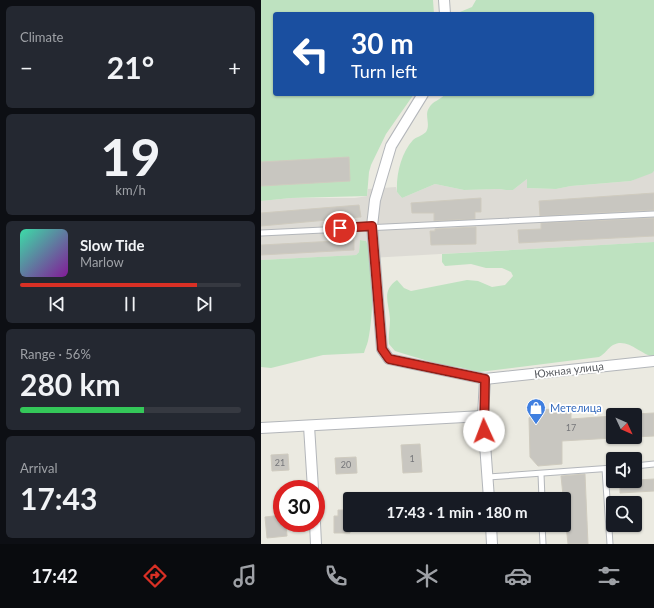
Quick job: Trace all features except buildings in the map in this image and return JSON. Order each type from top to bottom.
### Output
[{"type":"street","points":[[444,0],[445,12]]},
{"type":"street","name":"Южная улица","points":[[422,96],[391,146],[375,200],[372,226],[382,349],[389,359],[485,379],[654,361]]},
{"type":"street","points":[[485,379],[483,416],[489,492]]},
{"type":"street","points":[[261,428],[483,416]]},
{"type":"street","points":[[309,426],[312,480]]},
{"type":"street","points":[[315,532],[316,544]]},
{"type":"street","points":[[491,532],[492,544]]},
{"type":"lane","points":[[261,233],[372,226],[654,214]]},
{"type":"lane","points":[[642,465],[654,464]]},
{"type":"lane","points":[[488,477],[605,469],[611,544]]},
{"type":"lane","points":[[541,474],[542,492]]},
{"type":"lane","points":[[542,532],[543,544]]},
{"type":"shaded area","points":[[654,171],[654,242],[370,258],[366,241],[360,240],[359,252],[356,255],[261,260],[261,201],[291,198],[355,198],[367,196],[368,189],[396,187],[397,192],[402,198],[435,184],[464,190],[513,190],[527,179],[527,188],[556,189],[571,186],[631,181]]},
{"type":"green space","points":[[261,0],[433,0],[434,12],[273,12],[273,96],[413,96],[386,134],[371,165],[367,196],[291,198],[261,201]]},
{"type":"green space","points":[[476,0],[654,0],[654,171],[631,181],[571,186],[556,189],[527,188],[527,179],[513,190],[464,190],[435,184],[402,198],[397,192],[397,185],[398,172],[402,158],[413,140],[426,132],[428,126],[427,114],[430,106],[443,96],[594,96],[594,12],[460,12],[472,7]]},
{"type":"green space","points":[[360,240],[366,241],[369,250],[373,290],[370,331],[364,353],[323,355],[271,368],[261,367],[261,260],[356,255],[359,252]]},
{"type":"green space","points":[[654,242],[654,357],[628,344],[618,343],[611,346],[599,357],[479,372],[459,367],[445,366],[395,351],[389,344],[390,319],[387,293],[392,284],[397,280],[404,288],[411,291],[467,280],[478,281],[492,287],[505,285],[513,276],[511,272],[502,268],[486,268],[471,264],[445,266],[442,262],[442,254]]},
{"type":"place","name":"Метелица","points":[[536,425]]},
{"type":"route","points":[[340,228],[372,226],[382,349],[389,359],[485,379],[483,416],[484,431]]}]
